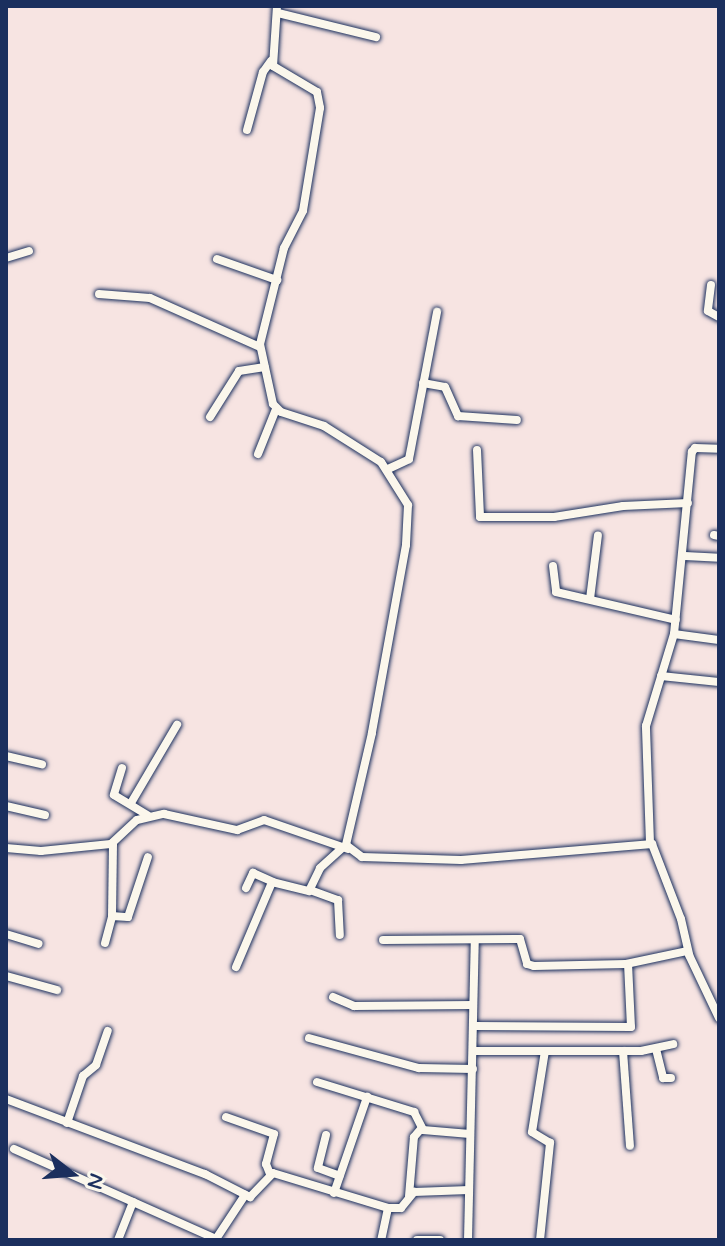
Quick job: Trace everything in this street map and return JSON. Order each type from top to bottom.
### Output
[{"type":"street","points":[[247,130],[263,72],[271,61],[277,10],[376,37]]},
{"type":"street","points":[[258,454],[276,409],[260,347],[284,248],[303,211],[320,108],[317,92],[284,76],[271,61]]},
{"type":"street","points":[[6,258],[29,251]]},
{"type":"street","points":[[217,259],[277,280]]},
{"type":"street","points":[[711,285],[708,311],[719,317]]},
{"type":"street","points":[[99,294],[150,298],[260,347]]},
{"type":"street","points":[[388,469],[409,459],[437,312]]},
{"type":"street","points":[[210,417],[239,371],[265,367]]},
{"type":"street","points":[[423,383],[445,387],[458,416],[517,420]]},
{"type":"street","points":[[276,409],[324,426],[388,469],[408,505],[408,532],[344,849],[320,868],[310,890]]},
{"type":"street","points":[[719,449],[693,450],[685,556],[674,634],[646,726],[650,843],[681,919],[687,951],[719,1018]]},
{"type":"street","points":[[477,450],[480,517],[554,517],[688,503]]},
{"type":"street","points":[[590,599],[598,535]]},
{"type":"street","points":[[685,556],[719,558]]},
{"type":"street","points":[[553,566],[553,590],[676,620]]},
{"type":"street","points":[[674,634],[719,640]]},
{"type":"street","points":[[661,676],[719,682]]},
{"type":"street","points":[[131,803],[177,725]]},
{"type":"street","points":[[6,756],[42,764]]},
{"type":"street","points":[[122,768],[114,793],[147,815],[174,815],[237,830],[264,820],[367,857],[461,860],[650,843]]},
{"type":"street","points":[[6,806],[45,815]]},
{"type":"street","points":[[6,848],[41,851],[113,843],[147,815]]},
{"type":"street","points":[[105,943],[112,916],[113,843]]},
{"type":"street","points":[[112,916],[128,917],[148,857]]},
{"type":"street","points":[[246,888],[253,873],[273,882],[337,898],[340,935]]},
{"type":"street","points":[[236,967],[273,882]]},
{"type":"street","points":[[6,934],[38,944]]},
{"type":"street","points":[[383,940],[520,939],[530,966],[628,964],[687,951]]},
{"type":"street","points":[[468,1240],[475,940]]},
{"type":"street","points":[[474,1026],[631,1027],[628,964]]},
{"type":"street","points":[[6,976],[57,990]]},
{"type":"street","points":[[333,997],[347,1006],[473,1005]]},
{"type":"street","points":[[67,1123],[84,1074],[96,1065],[108,1031]]},
{"type":"street","points":[[309,1038],[419,1068],[473,1069]]},
{"type":"street","points":[[474,1051],[623,1051],[656,1049],[673,1044]]},
{"type":"street","points":[[656,1049],[663,1078],[671,1078]]},
{"type":"street","points":[[540,1240],[550,1143],[532,1132],[545,1051]]},
{"type":"street","points":[[623,1051],[630,1146]]},
{"type":"street","points":[[317,1082],[416,1113],[421,1129]]},
{"type":"street","points":[[334,1193],[367,1097]]},
{"type":"street","points":[[6,1099],[205,1174],[245,1195],[256,1194],[270,1174]]},
{"type":"street","points":[[226,1117],[274,1134],[266,1164],[270,1174]]},
{"type":"street","points":[[421,1129],[470,1134]]},
{"type":"street","points":[[270,1174],[388,1208],[401,1208],[409,1196],[414,1137],[421,1129]]},
{"type":"street","points":[[326,1135],[318,1168],[340,1176]]},
{"type":"street","points":[[14,1149],[220,1239],[245,1195]]},
{"type":"street","points":[[409,1196],[469,1190]]},
{"type":"street","points":[[118,1240],[133,1202]]},
{"type":"street","points":[[381,1240],[388,1208]]},
{"type":"street","points":[[417,1240],[440,1240]]}]
